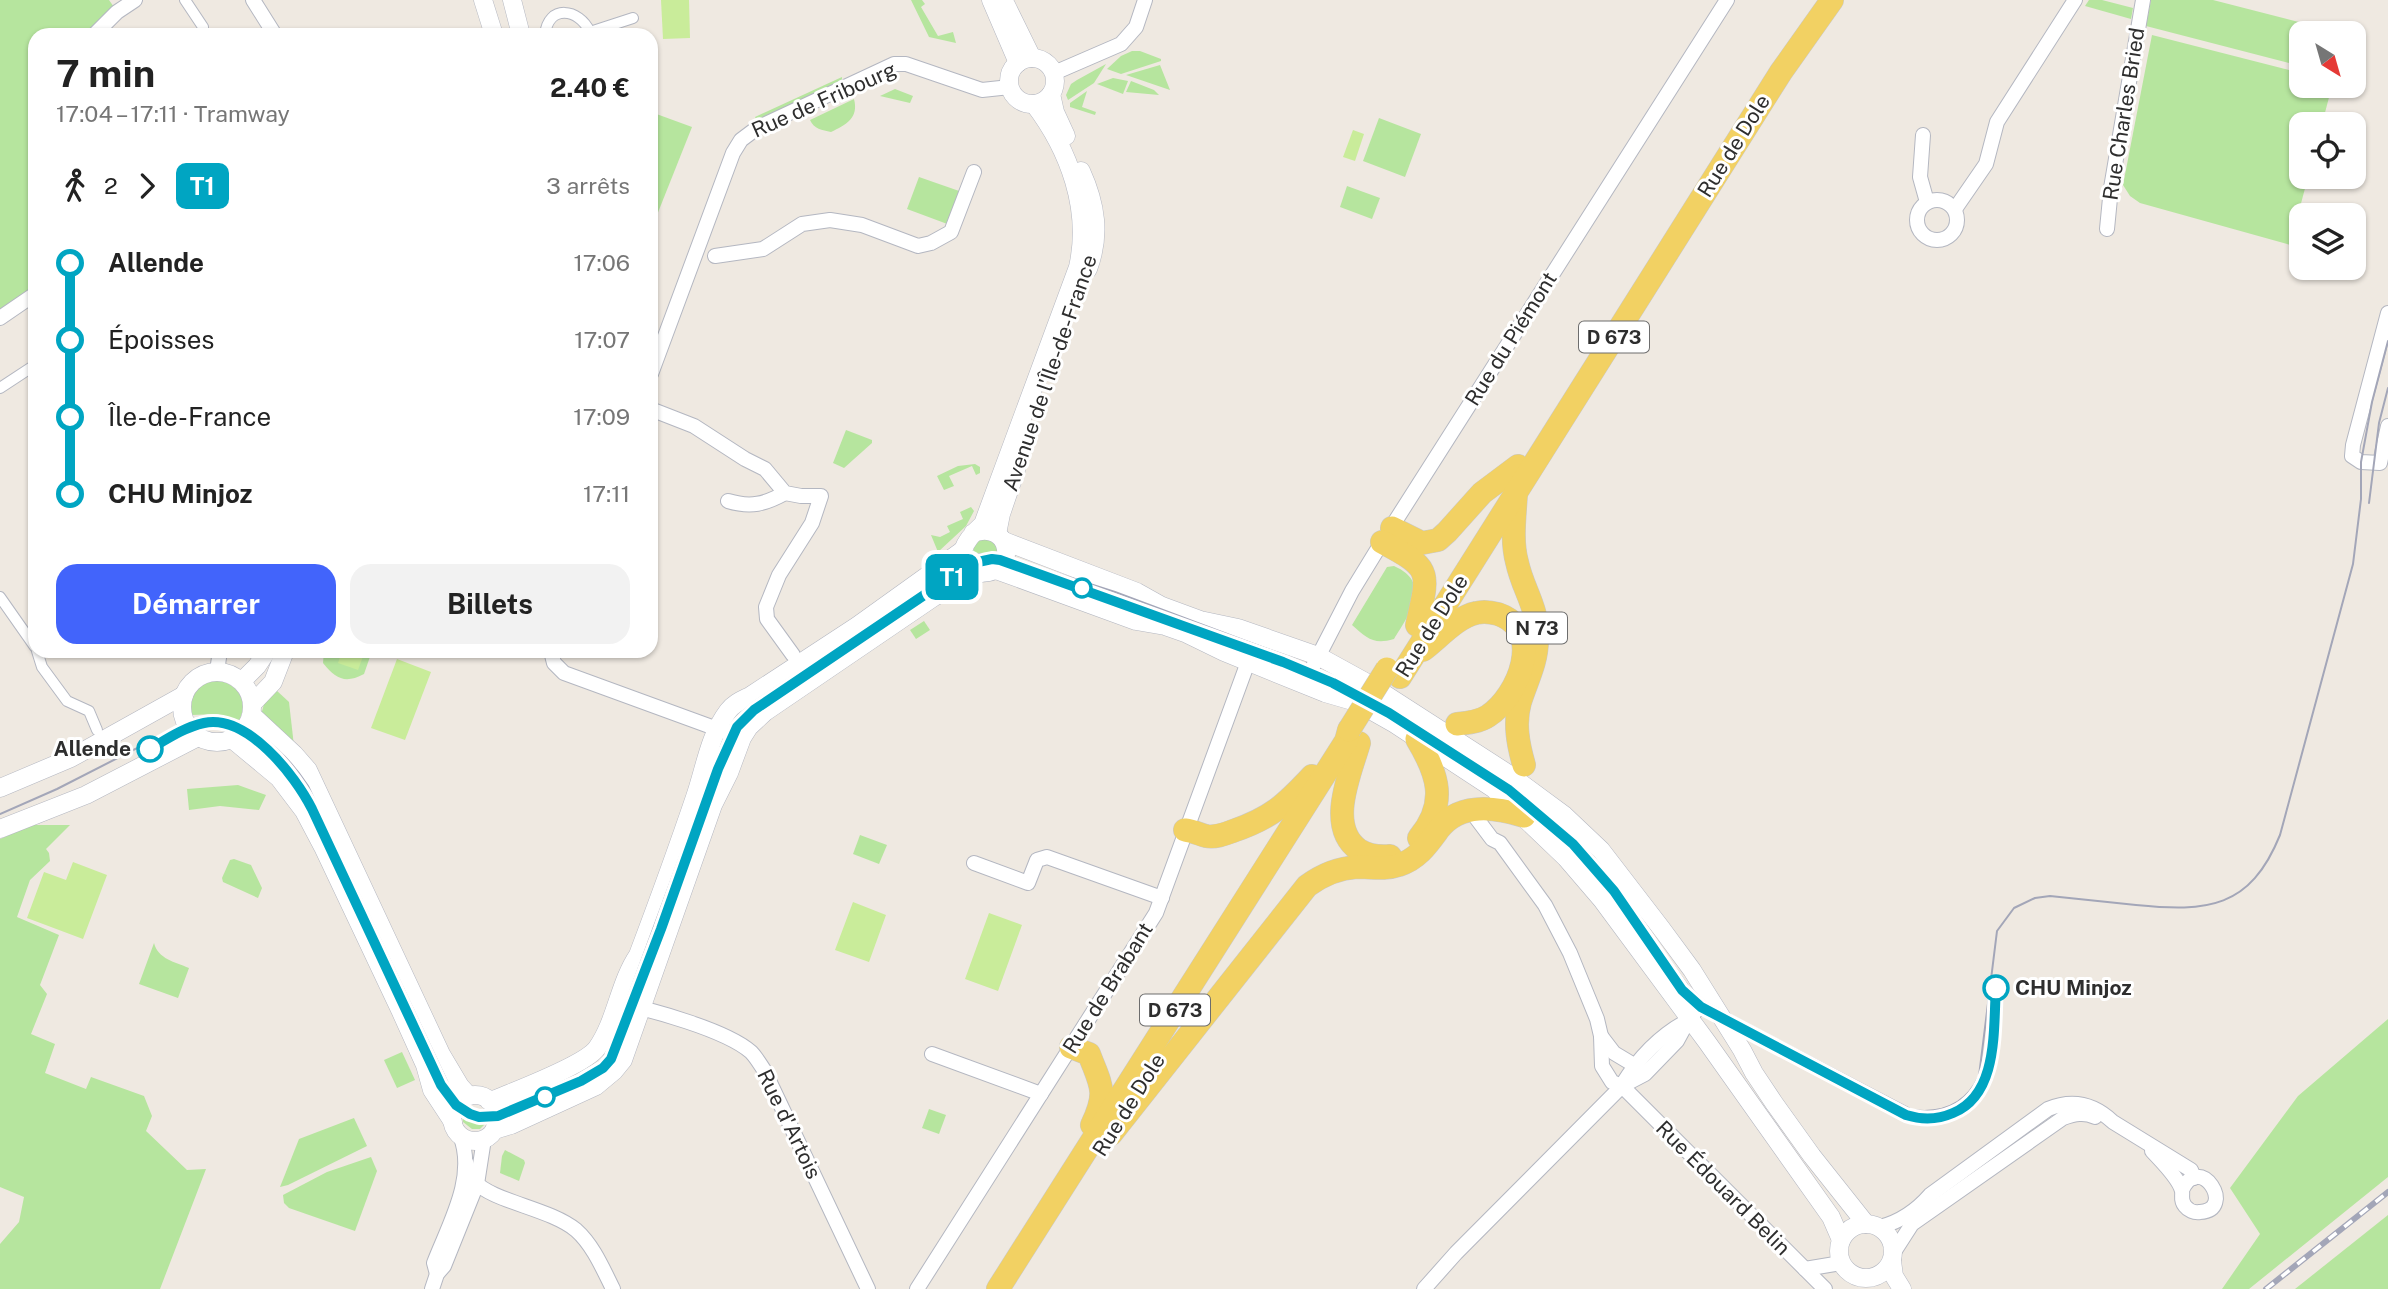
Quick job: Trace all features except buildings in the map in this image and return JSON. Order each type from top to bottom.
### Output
[{"type":"main road","name":"Rue de Dole","points":[[1399,669],[1417,625],[1815,0]]},
{"type":"main road","name":"Rue de Dole","points":[[998,1289],[1516,492],[1781,72],[1832,0]]},
{"type":"main road","points":[[1387,535],[1422,543],[1438,540],[1482,493],[1518,466]]},
{"type":"main road","name":"N 73","points":[[1516,492],[1515,555],[1533,604],[1537,630],[1534,666],[1518,714],[1518,742],[1524,765]]},
{"type":"main road","points":[[1387,535],[1418,563],[1423,571],[1425,589],[1417,625]]},
{"type":"main road","points":[[1399,669],[1476,612],[1501,615],[1511,621],[1518,630],[1524,651],[1516,684],[1507,698],[1488,716],[1478,721],[1457,724]]},
{"type":"main road","points":[[1354,738],[1342,807],[1343,830],[1354,846],[1376,857],[1401,853],[1429,825],[1437,800],[1436,774],[1426,733]]},
{"type":"main road","points":[[1185,830],[1205,836],[1222,835],[1263,820],[1298,792],[1354,738]]},
{"type":"main road","name":"Rue de Dole","points":[[1013,1289],[1354,738]]},
{"type":"main road","points":[[1109,1137],[1307,886],[1344,868],[1381,869],[1402,864],[1422,851],[1447,820],[1471,811],[1498,808],[1524,816]]},
{"type":"main road","points":[[1058,1195],[1098,1111],[1102,1090],[1100,1076],[1089,1054],[1071,1047]]},
{"type":"street","points":[[99,28],[135,0]]},
{"type":"street","points":[[185,0],[203,28]]},
{"type":"street","points":[[253,0],[271,28]]},
{"type":"street","points":[[483,0],[492,28]]},
{"type":"street","points":[[512,0],[519,28]]},
{"type":"street","points":[[991,0],[1025,60]]},
{"type":"street","points":[[1004,0],[1025,60]]},
{"type":"street","points":[[1054,73],[1121,44],[1136,27],[1145,0]]},
{"type":"street","name":"Rue du Piémont","points":[[1304,684],[1352,591],[1727,0]]},
{"type":"street","points":[[1955,209],[1986,164],[1997,122],[2075,0]]},
{"type":"street","name":"Rue Charles Bried","points":[[2107,229],[2140,1]]},
{"type":"street","points":[[547,28],[553,17],[565,13],[583,20],[587,28]]},
{"type":"street","points":[[604,28],[633,18]]},
{"type":"street","points":[[1025,60],[1045,62],[1054,73],[1054,88],[1041,102],[1034,104],[1018,99],[1010,87],[1010,74],[1025,60]]},
{"type":"street","name":"Rue de Fribourg","points":[[658,352],[733,153],[748,134],[894,64],[906,64],[982,90],[1010,87]]},
{"type":"street","name":"Avenue de l'Île-de-France","points":[[1000,537],[1005,501],[1093,257],[1096,241],[1091,194],[1055,112],[1051,94]]},
{"type":"street","name":"Avenue de l'Île-de-France","points":[[973,533],[983,524],[1082,250],[1083,218],[1072,174],[1054,135],[1034,104]]},
{"type":"street","points":[[1923,135],[1920,177],[1927,202]]},
{"type":"street","points":[[715,256],[763,248],[802,224],[830,220],[862,225],[918,246],[931,243],[951,232],[974,172]]},
{"type":"street","points":[[1939,199],[1955,209],[1957,222],[1952,234],[1947,238],[1933,240],[1922,233],[1917,221],[1919,210],[1927,202],[1939,199]]},
{"type":"street","points":[[0,318],[28,299]]},
{"type":"street","points":[[2388,313],[2352,456],[2361,462],[2380,463],[2388,426]]},
{"type":"street","points":[[0,388],[28,370]]},
{"type":"street","points":[[658,412],[694,426],[745,460],[765,469],[785,493]]},
{"type":"street","points":[[728,502],[741,506],[761,505],[785,493],[821,496],[812,523],[779,575],[766,607],[767,619],[793,655]]},
{"type":"street","points":[[489,1101],[582,1060],[595,1051],[628,970],[638,955],[646,934],[717,729],[735,703],[857,626],[963,550],[968,538],[981,530],[1137,592],[1162,606],[1200,620],[1238,628],[1318,656],[1369,684],[1524,816],[1602,900],[1830,1217],[1841,1240]]},
{"type":"street","points":[[232,739],[279,778],[303,811],[323,847],[401,1012],[439,1104],[456,1128],[473,1141],[603,1081],[623,1060],[713,805],[749,727],[804,684],[934,597],[988,572],[1006,556],[1000,537]]},
{"type":"street","points":[[963,550],[968,566],[1136,621],[1175,629],[1325,694],[1356,702],[1426,733],[1514,778],[1564,815],[1601,850],[1629,883],[1692,970],[1768,1093],[1812,1156],[1873,1226],[1890,1237],[1894,1276],[1902,1289]]},
{"type":"street","points":[[0,597],[28,637]]},
{"type":"street","points":[[39,658],[42,667],[67,701],[89,711],[97,730]]},
{"type":"street","points":[[217,671],[219,658]]},
{"type":"street","points":[[242,681],[262,658]]},
{"type":"street","points":[[252,709],[274,682],[283,658]]},
{"type":"street","points":[[553,658],[564,673],[742,738]]},
{"type":"street","name":"Rue de Brabant","points":[[917,1289],[1148,927],[1162,898],[1248,662]]},
{"type":"street","points":[[217,671],[234,675],[242,681],[251,695],[252,709],[246,728],[232,739],[221,742],[198,737],[185,722],[182,705],[189,685],[206,673],[217,671]]},
{"type":"street","points":[[0,788],[71,758],[184,695]]},
{"type":"street","points":[[252,709],[308,770],[440,1054],[460,1086],[470,1096]]},
{"type":"street","points":[[1426,733],[1457,724]]},
{"type":"street","points":[[0,828],[86,795],[198,737]]},
{"type":"street","name":"N 73","points":[[1524,765],[1564,815]]},
{"type":"street","name":"Rue Édouard Belin","points":[[1471,811],[1492,839],[1500,843],[1545,905],[1570,953],[1601,1036],[1602,1066],[1612,1082],[1622,1086],[1825,1289]]},
{"type":"street","points":[[974,863],[1028,883],[1037,860],[1047,857],[1162,898]]},
{"type":"street","points":[[1622,1086],[1645,1074],[1677,1041],[1689,1019],[1708,997]]},
{"type":"street","name":"Rue d'Artois","points":[[616,1003],[658,1012],[736,1042],[751,1052],[760,1064],[868,1289]]},
{"type":"street","points":[[1424,1289],[1456,1253],[1622,1086],[1634,1065],[1667,1031],[1689,1019]]},
{"type":"street","name":"Rue Édouard Belin","points":[[1601,1036],[1614,1053],[1634,1065]]},
{"type":"street","points":[[932,1054],[1041,1094]]},
{"type":"street","points":[[432,1289],[477,1184],[489,1135],[498,1116],[494,1105],[489,1101],[470,1096],[456,1105],[456,1128],[469,1172],[477,1184],[498,1195],[555,1216],[575,1229],[590,1246],[613,1289]]},
{"type":"street","points":[[2113,1122],[2088,1114],[2063,1118],[1912,1224],[1888,1269],[1875,1284],[1854,1276],[1841,1263],[1841,1240],[1851,1228],[1893,1224],[2048,1110],[2070,1103],[2094,1108],[2191,1170],[2194,1178]]},
{"type":"street","points":[[2013,1153],[2015,1133]]},
{"type":"street","points":[[2142,1140],[2167,1166],[2182,1190]]},
{"type":"street","points":[[437,1274],[434,1263],[462,1187],[466,1162]]},
{"type":"street","points":[[2194,1178],[2205,1179],[2214,1186],[2216,1197],[2211,1207],[2201,1212],[2189,1210],[2182,1201],[2182,1190],[2184,1185],[2194,1178]]},
{"type":"street","points":[[1805,1269],[1841,1263]]},
{"type":"green space","points":[[0,0],[109,0],[116,10],[93,28],[28,28],[28,294],[0,313]]},
{"type":"green space","points":[[661,0],[689,0],[690,38],[663,39]]},
{"type":"green space","points":[[911,0],[922,0],[925,4],[921,7],[938,36],[953,32],[956,43],[929,37]]},
{"type":"green space","points":[[2089,0],[2102,0],[2133,8],[2131,19],[2085,6]]},
{"type":"green space","points":[[2151,0],[2213,0],[2295,21],[2289,21],[2289,63],[2146,26]]},
{"type":"green space","points":[[2152,35],[2289,70],[2289,98],[2329,98],[2325,112],[2289,112],[2289,189],[2305,189],[2301,203],[2289,203],[2289,245],[2140,203],[2130,196],[2123,185]]},
{"type":"green space","points":[[1140,51],[1161,61],[1121,74],[1107,69],[1121,56]]},
{"type":"green space","points":[[1106,64],[1094,83],[1068,100],[1066,95],[1071,84]]},
{"type":"green space","points":[[1160,65],[1170,90],[1126,75]]},
{"type":"green space","points":[[842,77],[842,81],[757,121],[755,117]]},
{"type":"green space","points":[[1113,78],[1128,81],[1123,94],[1097,84]]},
{"type":"green space","points":[[1131,81],[1154,90],[1159,95],[1126,92]]},
{"type":"green space","points":[[895,89],[913,96],[910,103],[880,96]]},
{"type":"green space","points":[[1087,91],[1082,107],[1096,112],[1095,115],[1070,107],[1070,103]]},
{"type":"green space","points":[[854,99],[853,116],[831,132],[821,130],[810,120]]},
{"type":"green space","points":[[658,115],[692,127],[658,212]]},
{"type":"green space","points":[[1379,118],[1421,134],[1405,177],[1363,161]]},
{"type":"green space","points":[[1353,130],[1364,134],[1355,161],[1343,157]]},
{"type":"green space","points":[[919,177],[962,192],[950,225],[907,209]]},
{"type":"green space","points":[[1347,186],[1380,198],[1372,219],[1340,207]]},
{"type":"green space","points":[[846,430],[872,440],[872,443],[844,468],[833,463]]},
{"type":"green space","points":[[975,464],[980,467],[980,473],[976,475],[972,466],[949,476],[954,486],[944,490],[937,476],[958,466]]},
{"type":"green space","points":[[971,507],[974,511],[966,526],[938,552],[931,535],[940,537],[950,532],[947,526],[963,519],[960,512]]},
{"type":"green space","points":[[988,538],[996,544],[998,551],[973,554],[974,546],[980,539]]},
{"type":"green space","points":[[1394,566],[1413,581],[1414,600],[1394,639],[1375,641],[1352,625],[1387,567]]},
{"type":"green space","points":[[924,621],[930,630],[916,639],[910,630]]},
{"type":"green space","points":[[323,658],[370,658],[364,674],[351,679],[337,676],[323,663]]},
{"type":"green space","points":[[340,658],[362,658],[358,670],[338,663]]},
{"type":"green space","points":[[397,659],[431,672],[405,740],[371,728]]},
{"type":"green space","points":[[215,680],[229,684],[239,693],[243,706],[239,721],[217,714],[192,715],[195,693],[203,685]]},
{"type":"green space","points":[[276,690],[289,702],[294,746],[261,715],[264,704]]},
{"type":"green space","points":[[238,785],[266,795],[259,810],[220,806],[189,810],[187,789]]},
{"type":"green space","points":[[32,825],[70,825],[46,849],[50,861],[30,880],[17,917],[59,935],[40,985],[47,994],[31,1034],[55,1044],[45,1073],[86,1089],[91,1077],[144,1096],[152,1116],[146,1131],[187,1170],[206,1169],[160,1289],[0,1289],[0,1244],[19,1222],[24,1197],[0,1187],[0,839]]},
{"type":"green space","points":[[860,835],[887,845],[879,864],[853,854]]},
{"type":"green space","points":[[230,860],[251,865],[262,888],[258,898],[223,882],[222,878]]},
{"type":"green space","points":[[73,862],[107,875],[83,939],[27,918],[44,872],[66,880]]},
{"type":"green space","points":[[853,902],[886,915],[869,962],[835,950]]},
{"type":"green space","points":[[989,913],[1022,925],[998,991],[965,979]]},
{"type":"green space","points":[[154,943],[163,956],[189,968],[178,998],[139,984]]},
{"type":"green space","points":[[2388,1019],[2388,1177],[2249,1289],[2222,1289],[2260,1234],[2230,1188],[2298,1096]]},
{"type":"green space","points":[[402,1052],[415,1080],[397,1088],[384,1060]]},
{"type":"green space","points":[[929,1109],[946,1115],[939,1134],[922,1128]]},
{"type":"green space","points":[[462,1113],[488,1121],[480,1129],[472,1129],[463,1122]]},
{"type":"green space","points":[[354,1118],[367,1146],[280,1187],[299,1139]]},
{"type":"green space","points":[[505,1150],[524,1160],[519,1181],[500,1173]]},
{"type":"green space","points":[[371,1157],[377,1171],[355,1231],[289,1208],[284,1203],[283,1195],[327,1172]]},
{"type":"green space","points":[[2388,1215],[2388,1289],[2295,1289]]},
{"type":"tram line","points":[[0,814],[57,789],[196,718],[213,717],[245,726],[287,759],[308,786],[452,1092],[474,1109],[493,1111],[540,1095],[585,1073],[608,1051],[713,767],[728,732],[744,711],[965,561],[980,554],[996,554],[1115,592],[1286,656],[1365,693],[1447,743],[1546,813],[1576,841],[1618,888],[1688,986],[1705,1002],[1912,1110],[1933,1110],[1960,1100],[1974,1086],[1979,1076],[1997,931],[2014,908],[2035,898],[2050,896],[2161,907],[2205,905],[2240,892],[2268,860],[2280,835],[2353,564],[2361,499],[2361,462],[2372,402],[2388,341]]},
{"type":"tram line","points":[[2369,503],[2379,423],[2388,388]]},
{"type":"tram line","name":"T1","points":[[150,749],[188,728],[215,722],[242,732],[263,746],[286,767],[312,809],[441,1085],[456,1105],[479,1117],[498,1116],[545,1097],[581,1081],[603,1068],[611,1059],[718,769],[732,734],[741,721],[968,566],[992,559],[1082,588],[1283,662],[1333,683],[1389,713],[1509,790],[1573,844],[1614,891],[1682,990],[1701,1007],[1906,1115],[1929,1119],[1944,1116],[1965,1107],[1980,1090],[1988,1069],[1996,988]]},
{"type":"railway","points":[[2266,1289],[2388,1192]]},
{"type":"place","name":"Allende","points":[[150,749]]},
{"type":"place","name":"CHU Minjoz","points":[[1996,988]]}]
